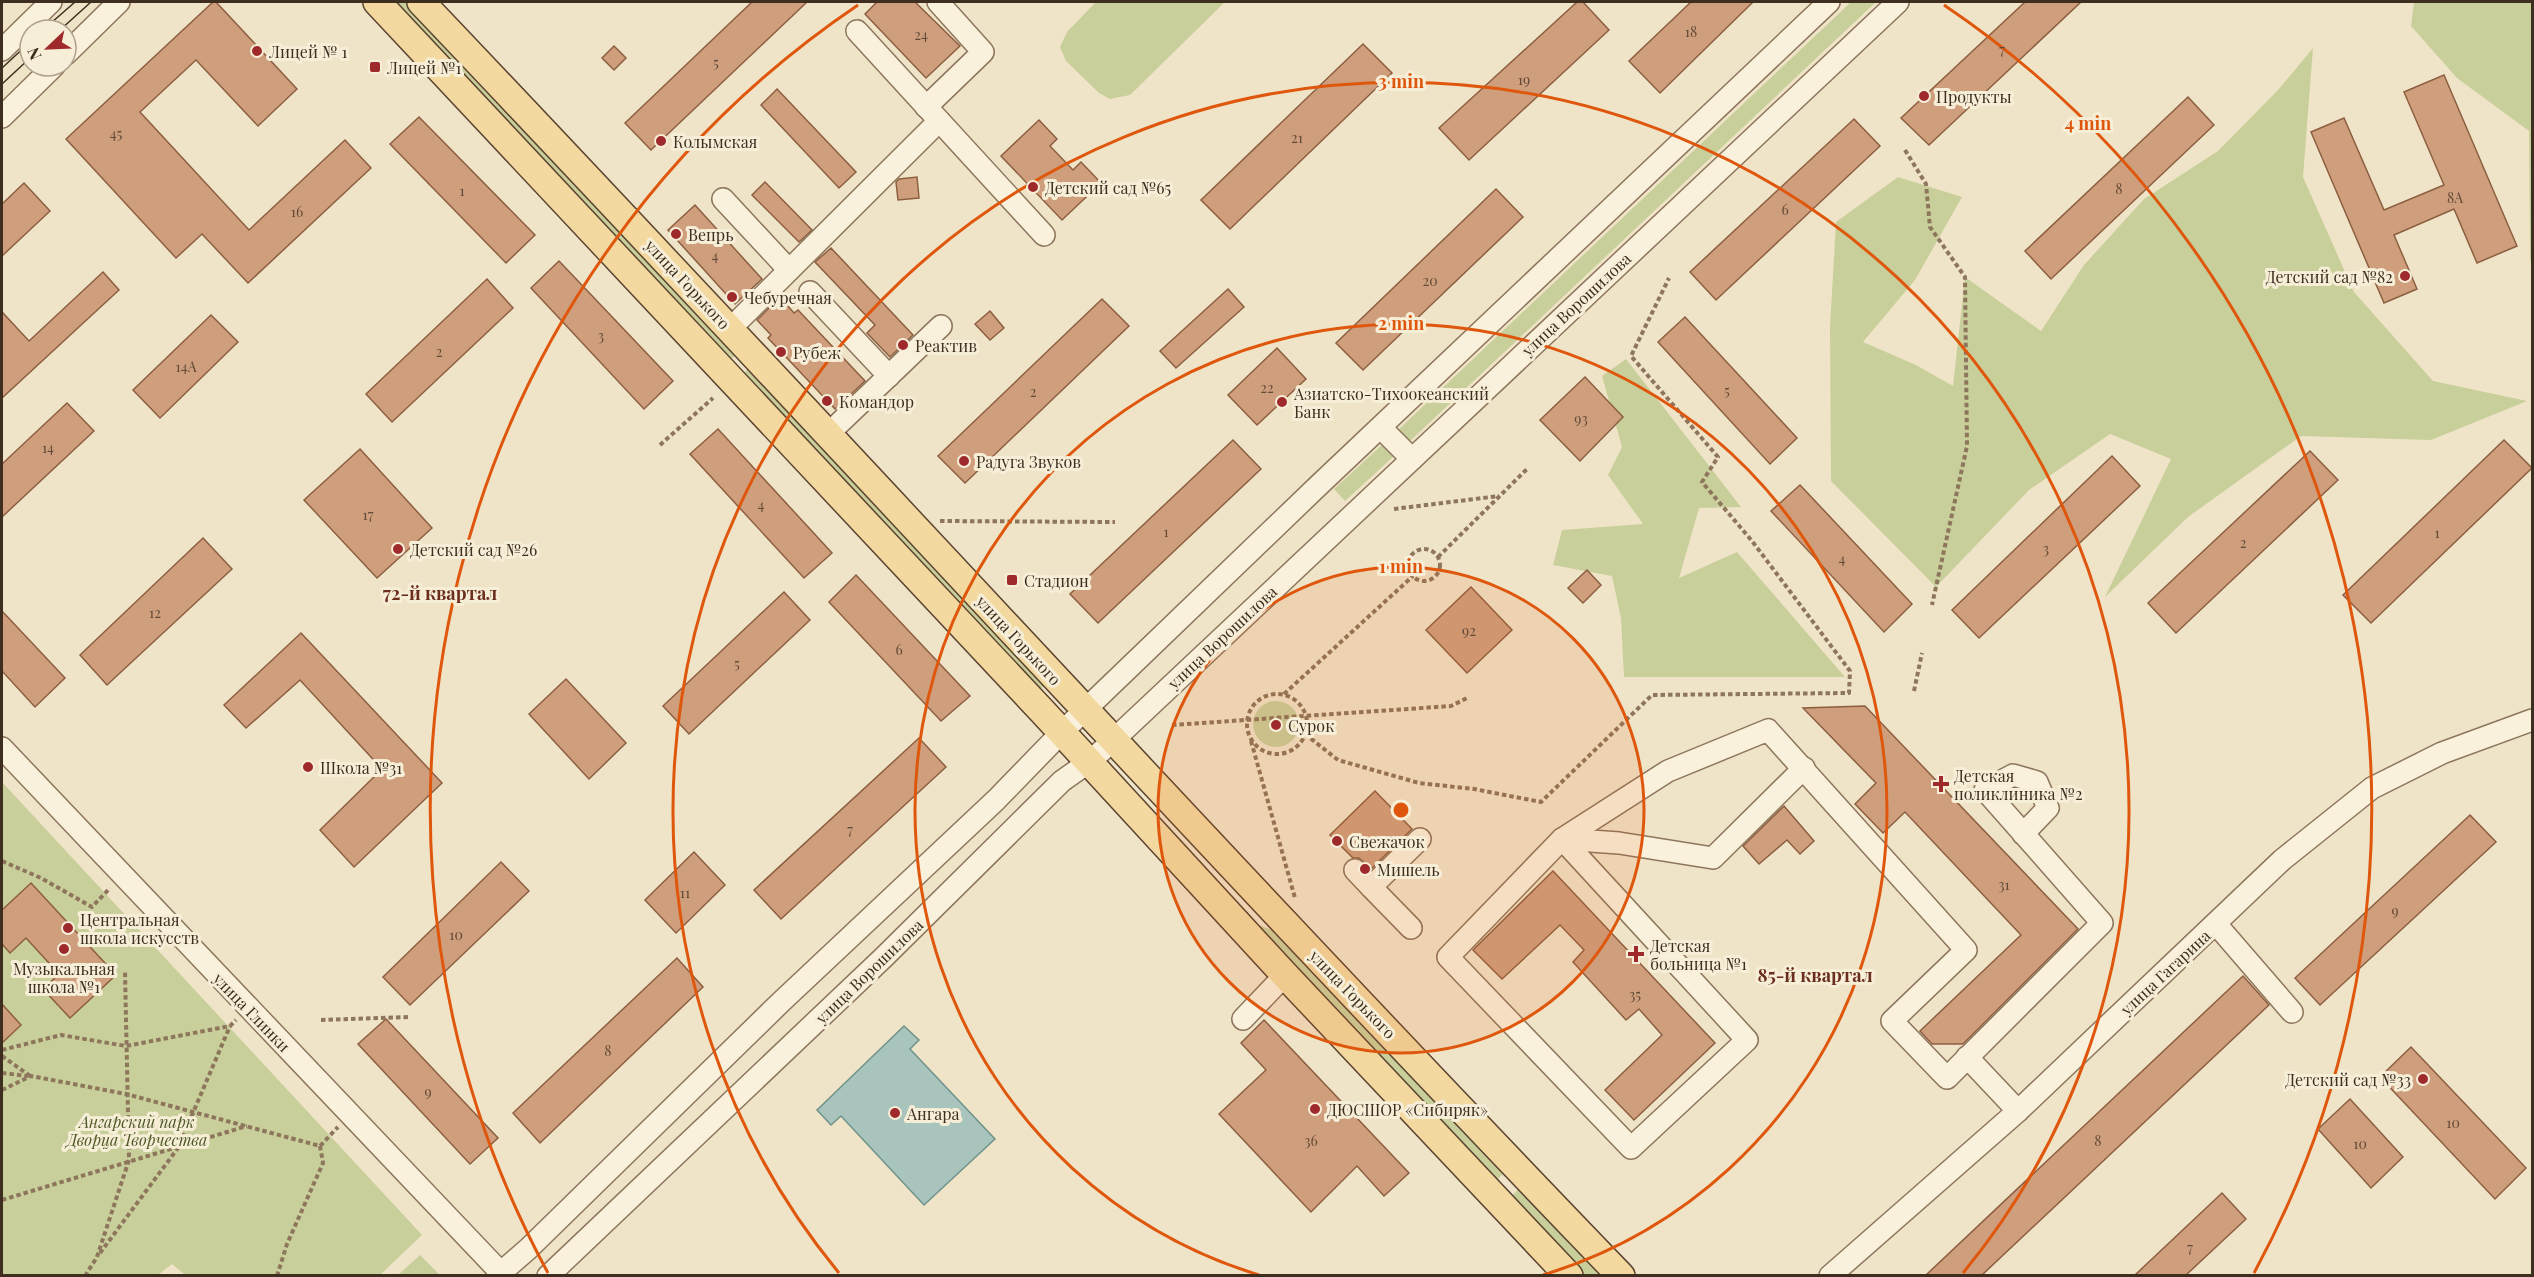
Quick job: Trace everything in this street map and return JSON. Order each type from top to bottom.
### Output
[{"type":"main road","name":"улица Горького","points":[[377,2],[1062,732],[1284,975],[1569,1275]]},
{"type":"main road","name":"улица Горького","points":[[421,2],[730,329],[1113,741],[1621,1275]]},
{"type":"main road","points":[[1505,1210],[1501,1194],[1503,1185],[1510,1178],[1520,1176],[1533,1185]]},
{"type":"street","points":[[2,50],[51,2]]},
{"type":"street","points":[[78,42],[119,2]]},
{"type":"street","points":[[730,329],[789,270],[932,114],[983,52],[938,2]]},
{"type":"street","points":[[500,1274],[782,1001],[996,800],[1062,732],[1829,2]]},
{"type":"street","name":"улица Ворошилова","points":[[548,1275],[883,958],[1062,781],[1113,741],[1898,2]]},
{"type":"street","points":[[857,32],[1044,235]]},
{"type":"street","points":[[2,117],[42,78]]},
{"type":"street","points":[[723,199],[789,270]]},
{"type":"street","points":[[810,292],[889,376]]},
{"type":"street","points":[[828,434],[941,326]]},
{"type":"street","points":[[1381,428],[1412,459]]},
{"type":"street","name":"улица Гагарина","points":[[1830,1275],[2018,1111],[2282,860],[2372,788],[2442,753],[2532,720]]},
{"type":"street","points":[[1562,839],[1747,1040],[1631,1148],[1448,957],[1562,839],[1668,771],[1768,730],[1966,950],[1892,1021],[1947,1078],[2102,923],[2024,834]]},
{"type":"street","name":"улица Глинки","points":[[2,748],[500,1274]]},
{"type":"street","points":[[1562,839],[1619,843],[1713,858],[1804,768]]},
{"type":"street","points":[[1371,886],[1420,839]]},
{"type":"street","points":[[1355,870],[1412,928]]},
{"type":"street","points":[[2216,924],[2292,1012]]},
{"type":"street","points":[[1243,1019],[1284,975]]},
{"type":"street","points":[[1967,1057],[2018,1111]]},
{"type":"path","points":[[1905,150],[1926,184],[1930,227],[1965,277],[1967,446],[1932,605]]},
{"type":"path","points":[[1305,734],[1338,760],[1419,783],[1474,789],[1541,802],[1652,695],[1850,693],[1850,670],[1752,541],[1702,482],[1718,457],[1630,356],[1669,278]]},
{"type":"path","points":[[660,445],[712,398]]},
{"type":"path","points":[[1438,557],[1528,468]]},
{"type":"path","points":[[1395,509],[1500,495]]},
{"type":"path","points":[[936,521],[1115,522]]},
{"type":"path","points":[[1424,549],[1434,552],[1438,557],[1439,571],[1432,578],[1422,580],[1413,576],[1408,566],[1414,552],[1424,549]]},
{"type":"path","points":[[1296,902],[1250,736],[1248,720],[1251,708],[1265,696],[1284,694],[1413,576]]},
{"type":"path","points":[[1914,691],[1922,653]]},
{"type":"path","points":[[1250,736],[1263,750],[1283,753],[1293,749],[1305,734],[1306,716],[1300,705],[1284,694]]},
{"type":"path","points":[[1172,725],[1451,706],[1469,697]]},
{"type":"path","points":[[2,861],[41,878],[92,907],[111,886]]},
{"type":"path","points":[[97,1257],[129,1160],[125,972]]},
{"type":"path","points":[[321,1020],[410,1017]]},
{"type":"path","points":[[85,1275],[178,1148],[230,1026],[237,1019]]},
{"type":"path","points":[[2,1050],[61,1035],[126,1046],[230,1026]]},
{"type":"path","points":[[2,1056],[31,1076]]},
{"type":"path","points":[[2,1072],[126,1094],[320,1146]]},
{"type":"path","points":[[2,1090],[31,1076]]},
{"type":"path","points":[[2,1200],[248,1126]]},
{"type":"path","points":[[320,1146],[339,1127]]},
{"type":"path","points":[[277,1275],[287,1244],[323,1163],[320,1146]]},
{"type":"green space","points":[[388,2],[407,2],[738,353],[730,360]]},
{"type":"green space","points":[[1096,2],[1225,2],[1130,95],[1110,99],[1099,93],[1066,61],[1060,47],[1067,32]]},
{"type":"green space","points":[[1851,2],[1876,2],[1409,442],[1398,430]]},
{"type":"green space","points":[[2414,2],[2532,2],[2532,270],[2529,131],[2457,78],[2411,26]]},
{"type":"green space","points":[[2313,48],[2303,177],[2354,292],[2433,381],[2527,401],[2431,440],[2301,436],[2188,517],[2105,597],[2171,459],[2110,434],[2029,490],[1936,587],[1831,481],[1830,327],[1836,222],[1898,177],[1962,197],[1915,280],[1863,342],[1916,365],[1953,386],[1965,277],[2041,331],[2084,265],[2144,199],[2218,151],[2278,90]]},
{"type":"green space","points":[[1626,359],[1741,507],[1699,508],[1679,578],[1737,552],[1845,677],[1624,677],[1621,618],[1612,576],[1553,565],[1562,530],[1643,524],[1608,475],[1622,447],[1602,376]]},
{"type":"green space","points":[[751,366],[1048,682],[1037,692],[742,375]]},
{"type":"green space","points":[[1383,444],[1394,456],[1345,501],[1334,489]]},
{"type":"green space","points":[[1281,701],[1293,707],[1298,715],[1298,733],[1293,741],[1285,746],[1271,747],[1259,741],[1254,733],[1253,719],[1259,707],[1267,702]]},
{"type":"green space","name":"Ангарский парк Дворца Творчества","points":[[2,782],[422,1235],[380,1275],[185,1275],[172,1264],[158,1275],[2,1275]]},
{"type":"green space","points":[[1256,924],[1279,933],[1507,1170],[1494,1183]]},
{"type":"green space","points":[[1522,1185],[1609,1275],[1584,1275],[1510,1198]]},
{"type":"green space","points":[[420,1255],[440,1275],[398,1275]]},
{"type":"water","name":"Ангара","points":[[904,1026],[919,1040],[910,1049],[995,1139],[924,1205],[841,1116],[831,1125],[817,1110]]},
{"type":"building","points":[[213,2],[216,2],[297,89],[258,126],[196,60],[140,112],[249,230],[345,140],[371,168],[248,283],[202,234],[176,258],[66,139]]},
{"type":"building","points":[[752,2],[807,2],[651,150],[625,123]]},
{"type":"building","points":[[877,2],[915,2],[960,46],[926,78],[865,14]]},
{"type":"building","points":[[1577,2],[1583,2],[1609,30],[1469,160],[1439,128]]},
{"type":"building","points":[[1691,2],[1753,2],[1660,93],[1629,61]]},
{"type":"building","points":[[2025,2],[2081,2],[1929,145],[1901,118]]},
{"type":"building","points":[[1363,44],[1392,73],[1230,229],[1201,200]]},
{"type":"building","points":[[614,46],[626,58],[614,70],[602,58]]},
{"type":"building","points":[[2444,75],[2517,246],[2477,263],[2454,209],[2394,235],[2417,289],[2384,303],[2311,132],[2344,118],[2384,210],[2444,185],[2404,92]]},
{"type":"building","points":[[777,89],[856,172],[839,188],[761,105]]},
{"type":"building","points":[[2188,97],[2214,125],[2051,279],[2025,251]]},
{"type":"building","points":[[419,117],[535,235],[506,263],[390,144]]},
{"type":"building","points":[[1854,119],[1880,146],[1716,300],[1690,272]]},
{"type":"building","points":[[1039,120],[1057,139],[1050,146],[1073,170],[1081,162],[1101,183],[1062,220],[1001,156]]},
{"type":"building","points":[[917,177],[919,198],[898,200],[896,182],[899,179]]},
{"type":"building","points":[[765,182],[812,230],[799,242],[752,195]]},
{"type":"building","points":[[24,183],[50,211],[2,256],[2,204]]},
{"type":"building","points":[[1496,189],[1523,217],[1363,370],[1336,343]]},
{"type":"building","points":[[695,205],[762,279],[735,304],[668,230]]},
{"type":"building","points":[[831,248],[913,335],[890,357],[867,333],[875,325],[815,262]]},
{"type":"building","points":[[559,261],[673,381],[644,409],[531,288]]},
{"type":"building","points":[[103,272],[119,290],[2,398],[2,312],[29,341]]},
{"type":"building","points":[[487,279],[513,308],[392,422],[366,394]]},
{"type":"building","points":[[1228,289],[1244,307],[1176,368],[1160,351]]},
{"type":"building","points":[[780,297],[794,313],[798,310],[865,381],[835,409],[768,338],[771,335],[757,320]]},
{"type":"building","points":[[1102,299],[1129,326],[965,483],[938,456]]},
{"type":"building","points":[[990,311],[1004,328],[990,340],[975,324]]},
{"type":"building","points":[[211,315],[238,342],[160,418],[133,390]]},
{"type":"building","points":[[1685,317],[1797,438],[1770,464],[1658,342]]},
{"type":"building","points":[[1277,348],[1306,379],[1257,425],[1228,395]]},
{"type":"building","points":[[1585,377],[1623,417],[1580,461],[1540,420]]},
{"type":"building","points":[[67,403],[94,431],[2,517],[2,464]]},
{"type":"building","points":[[718,429],[832,553],[804,578],[690,454]]},
{"type":"building","points":[[1233,440],[1261,469],[1098,623],[1070,594]]},
{"type":"building","points":[[2504,440],[2532,468],[2371,623],[2343,595]]},
{"type":"building","points":[[360,449],[432,528],[377,578],[304,500]]},
{"type":"building","points":[[2310,451],[2338,480],[2176,633],[2148,603]]},
{"type":"building","points":[[2112,456],[2140,486],[1979,638],[1952,610]]},
{"type":"building","points":[[1800,485],[1912,604],[1884,632],[1771,511]]},
{"type":"building","points":[[203,538],[232,569],[107,685],[80,655]]},
{"type":"building","points":[[1587,570],[1601,585],[1583,603],[1568,588]]},
{"type":"building","points":[[856,575],[970,696],[941,721],[829,602]]},
{"type":"building","points":[[1471,587],[1512,630],[1467,673],[1426,630]]},
{"type":"building","points":[[784,592],[810,620],[689,734],[663,706]]},
{"type":"building","points":[[2,611],[65,678],[35,707],[2,671]]},
{"type":"building","points":[[301,633],[442,783],[354,867],[320,830],[382,769],[300,680],[246,728],[224,705]]},
{"type":"building","points":[[566,679],[626,743],[589,779],[529,714]]},
{"type":"building","points":[[1865,706],[2078,929],[1963,1044],[1932,1044],[1920,1031],[2021,935],[1905,812],[1883,833],[1855,804],[1876,783],[1803,708]]},
{"type":"building","points":[[919,738],[946,767],[781,919],[754,890]]},
{"type":"building","points":[[1375,791],[1412,829],[1371,869],[1359,858],[1353,858],[1330,835]]},
{"type":"building","points":[[1784,806],[1814,841],[1800,854],[1787,840],[1759,864],[1743,846]]},
{"type":"building","points":[[2470,815],[2496,842],[2320,1005],[2295,978]]},
{"type":"building","points":[[694,852],[725,885],[676,933],[645,900]]},
{"type":"building","points":[[501,862],[529,891],[410,1005],[383,977]]},
{"type":"building","points":[[1553,871],[1715,1043],[1634,1120],[1605,1090],[1662,1035],[1639,1009],[1626,1020],[1573,962],[1584,950],[1560,925],[1502,979],[1473,950]]},
{"type":"building","name":"Музыкальная школа №1","points":[[31,883],[116,975],[70,1018],[43,989],[59,974],[26,938],[10,953],[2,944],[2,910]]},
{"type":"building","points":[[677,958],[703,987],[540,1143],[513,1113]]},
{"type":"building","points":[[2243,976],[2269,1005],[1982,1275],[1926,1275]]},
{"type":"building","points":[[2,1004],[21,1025],[2,1043]]},
{"type":"building","points":[[386,1019],[498,1138],[470,1164],[358,1044]]},
{"type":"building","points":[[1264,1020],[1409,1173],[1384,1196],[1357,1166],[1311,1212],[1219,1114],[1266,1070],[1241,1043]]},
{"type":"building","points":[[2411,1047],[2526,1168],[2495,1199],[2380,1077]]},
{"type":"building","points":[[2350,1099],[2403,1157],[2371,1188],[2318,1129]]},
{"type":"building","points":[[2222,1193],[2246,1219],[2186,1275],[2135,1275]]},
{"type":"tram line","points":[[57,18],[75,2]]},
{"type":"tram line","points":[[73,18],[91,2]]},
{"type":"tram line","points":[[2,68],[18,53]]},
{"type":"tram line","points":[[2,84],[18,69]]},
{"type":"place","name":"Лицей № 1","points":[[257,51]]},
{"type":"place","name":"Лицей №1","points":[[375,67]]},
{"type":"place","name":"Продукты","points":[[1924,96]]},
{"type":"place","name":"Колымская","points":[[661,141]]},
{"type":"place","name":"Детский сад №65","points":[[1033,187]]},
{"type":"place","name":"Вепрь","points":[[676,234]]},
{"type":"place","name":"Детский сад №82","points":[[2405,276]]},
{"type":"place","name":"Чебуречная","points":[[732,297]]},
{"type":"place","name":"Реактив","points":[[903,345]]},
{"type":"place","name":"Рубеж","points":[[781,352]]},
{"type":"place","name":"Командор","points":[[827,401]]},
{"type":"place","name":"Азиатско-Тихоокеанский Банк","points":[[1282,402]]},
{"type":"place","name":"Радуга Звуков","points":[[964,461]]},
{"type":"place","name":"Детский сад №26","points":[[398,549]]},
{"type":"place","name":"Стадион","points":[[1012,580]]},
{"type":"place","name":"Сурок","points":[[1276,725]]},
{"type":"place","name":"Школа №31","points":[[308,767]]},
{"type":"place","name":"Детская поликлиника №2","points":[[1941,784]]},
{"type":"place","name":"Свежачок","points":[[1337,841]]},
{"type":"place","name":"Мишель","points":[[1365,869]]},
{"type":"place","name":"Центральная школа искусств","points":[[68,928]]},
{"type":"place","name":"Музыкальная школа №1","points":[[64,949]]},
{"type":"place","name":"Детская больница №1","points":[[1636,954]]},
{"type":"place","name":"Детский сад №33","points":[[2423,1079]]},
{"type":"place","name":"ДЮСШОР «Сибиряк»","points":[[1315,1109]]},
{"type":"place","name":"Ангара","points":[[895,1113]]},
{"type":"district","name":"72-й квартал","points":[[440,593]]},
{"type":"district","name":"85-й квартал","points":[[1815,975]]}]
